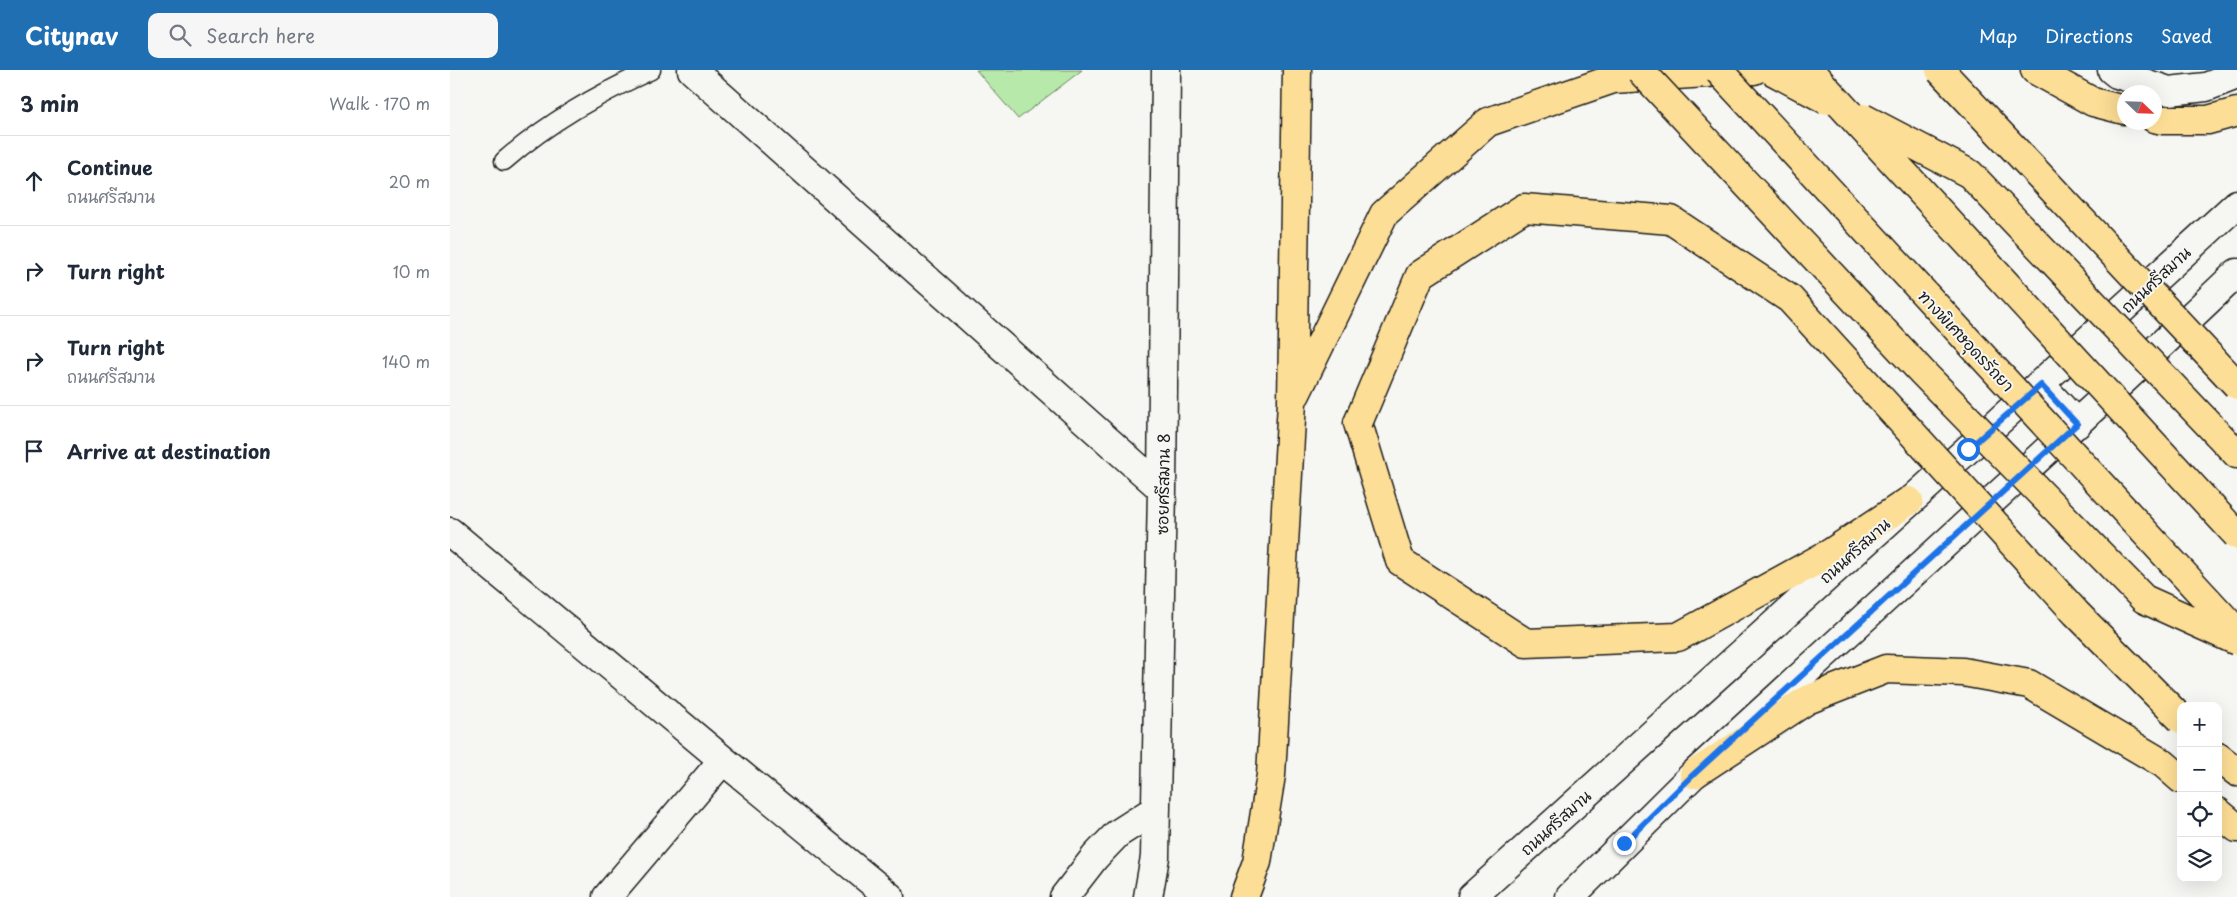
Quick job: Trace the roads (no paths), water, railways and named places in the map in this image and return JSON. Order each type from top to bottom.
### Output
[{"type":"highway","points":[[1244,897],[1257,862],[1271,775],[1292,402],[1297,70]]},
{"type":"highway","points":[[1640,70],[1922,372],[2144,600],[2237,640]]},
{"type":"highway","name":"ทางพิเศษอุดรรัถยา","points":[[1718,70],[2237,632]]},
{"type":"highway","points":[[1292,402],[1384,214],[1488,122],[1613,79],[1754,70]]},
{"type":"highway","points":[[1771,70],[1970,174],[2237,454]]},
{"type":"highway","points":[[1809,70],[2237,535]]},
{"type":"highway","points":[[1940,70],[2237,386]]},
{"type":"highway","points":[[2035,70],[2093,102],[2117,108]]},
{"type":"highway","points":[[2162,120],[2208,120],[2237,112]]},
{"type":"highway","points":[[1909,501],[1832,552],[1678,637],[1526,643],[1400,561],[1358,423],[1420,275],[1524,208],[1671,220],[1790,299],[2076,613],[2177,715]]},
{"type":"highway","points":[[1694,774],[1807,700],[1886,669],[1963,672],[2029,684],[2164,764],[2177,775]]},
{"type":"highway","points":[[2222,760],[2237,772]]},
{"type":"highway","points":[[2222,815],[2237,828]]},
{"type":"street","points":[[692,70],[1162,489]]},
{"type":"street","name":"ซอยศรีสมาน 8","points":[[1148,897],[1155,857],[1162,489],[1166,70]]},
{"type":"street","points":[[2112,70],[2117,74],[2169,91],[2206,87],[2237,75]]},
{"type":"street","name":"ถนนศรีสมาน","points":[[1472,897],[1909,501],[2041,385],[2237,204]]},
{"type":"street","points":[[1570,897],[1694,774],[2128,377],[2237,273]]},
{"type":"street","points":[[2091,338],[2128,377]]},
{"type":"street","points":[[2041,385],[2077,424]]},
{"type":"street","points":[[450,532],[890,897]]},
{"type":"street","points":[[607,897],[723,760]]},
{"type":"street","points":[[1064,897],[1095,857],[1116,834],[1156,809]]},
{"type":"lane","points":[[504,161],[529,139],[602,92],[652,70]]}]
